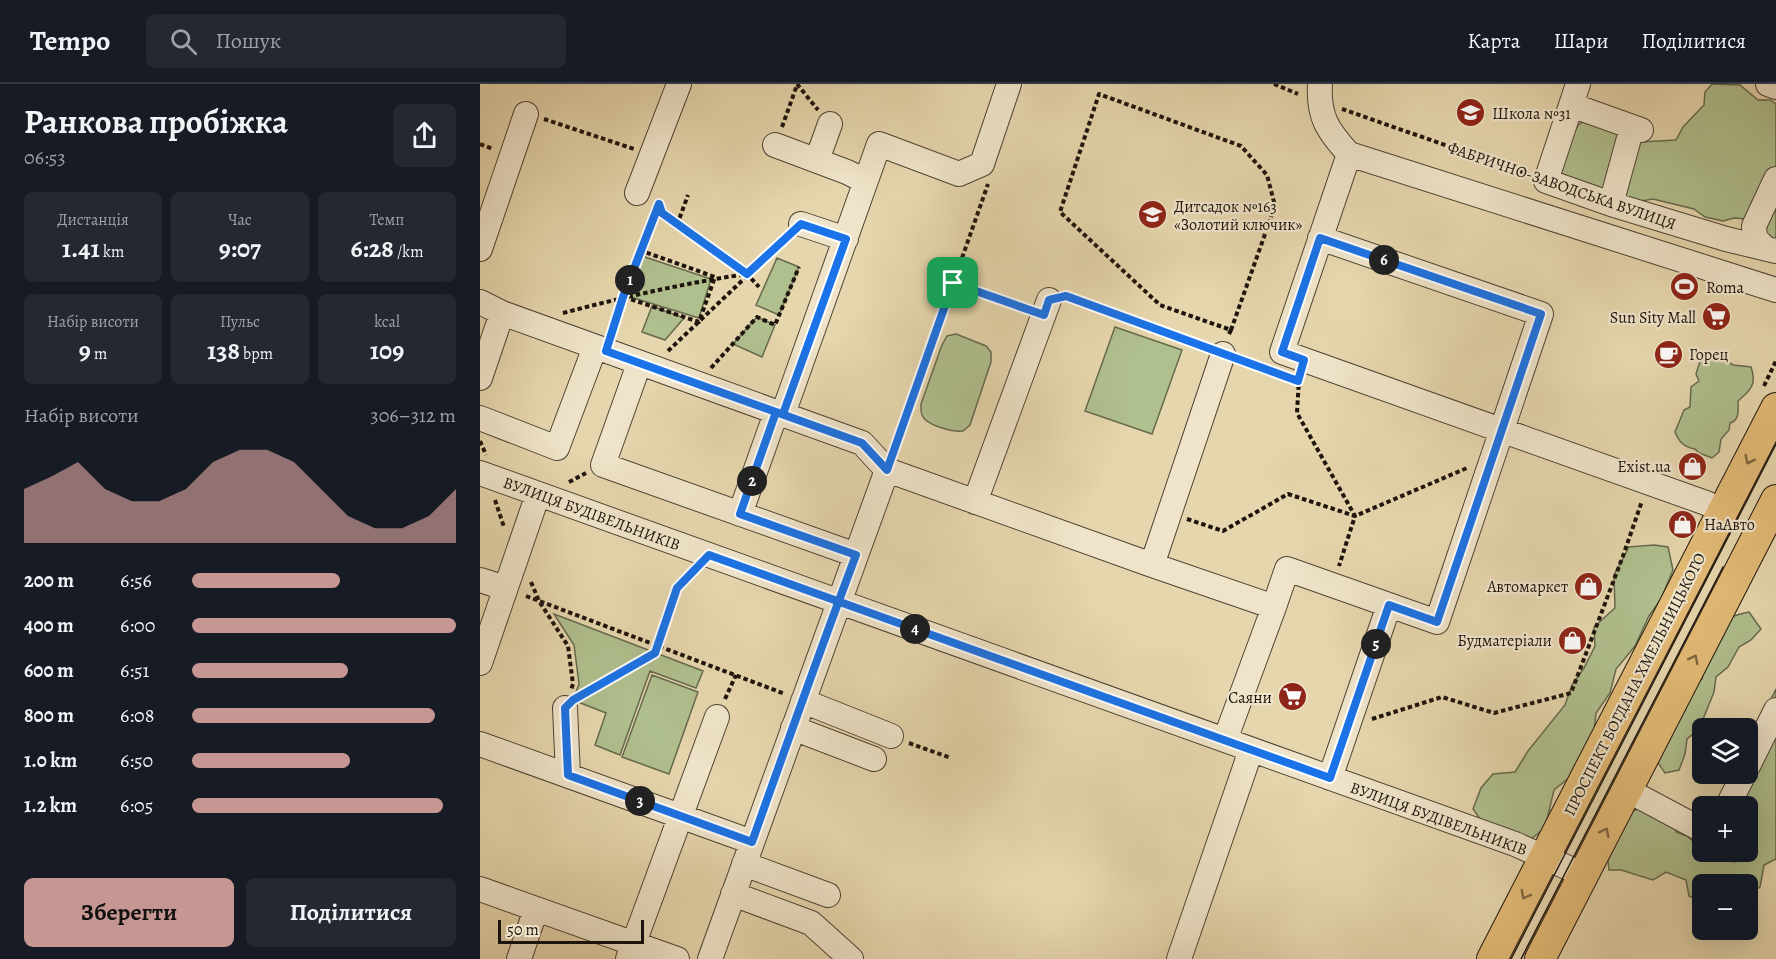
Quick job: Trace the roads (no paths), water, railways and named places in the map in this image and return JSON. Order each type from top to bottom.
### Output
[{"type":"main road","name":"ПРОСПЕКТ БОГДАНА ХМЕЛЬНИЦЬКОГО","points":[[1492,959],[1776,408]]},
{"type":"main road","points":[[1540,959],[1776,500]]},
{"type":"street","points":[[644,173],[678,84]]},
{"type":"street","points":[[740,514],[846,239],[879,144],[959,174],[982,164],[1009,84]]},
{"type":"street","points":[[1320,84],[1319,102],[1330,133],[1349,154],[1776,290]]},
{"type":"street","points":[[1768,84],[1776,87]]},
{"type":"street","points":[[1575,94],[1637,129],[1611,204]]},
{"type":"street","name":"ФАБРИЧНО-ЗАВОДСЬКА ВУЛИЦЯ","points":[[1575,94],[1546,181],[1611,204],[1770,250]]},
{"type":"street","points":[[480,249],[526,114]]},
{"type":"street","points":[[817,160],[830,124]]},
{"type":"street","points":[[775,145],[865,181]]},
{"type":"street","points":[[1349,154],[1282,352],[1297,373],[1502,430],[1723,511]]},
{"type":"street","points":[[1770,250],[1755,238],[1754,226],[1776,179]]},
{"type":"street","points":[[801,224],[846,239]]},
{"type":"street","points":[[1225,740],[1287,569],[1437,622],[1541,314],[1320,238]]},
{"type":"street","points":[[480,302],[502,313],[645,366],[862,443],[887,470],[1274,607]]},
{"type":"street","points":[[975,502],[1047,308]]},
{"type":"street","points":[[480,378],[502,313]]},
{"type":"street","points":[[480,418],[556,447],[601,349]]},
{"type":"street","points":[[1152,565],[1223,354]]},
{"type":"street","points":[[645,366],[603,465],[856,555]]},
{"type":"street","points":[[710,959],[887,470]]},
{"type":"street","name":"ВУЛИЦЯ БУДІВЕЛЬНИКІВ","points":[[480,473],[1515,844],[1584,875]]},
{"type":"street","points":[[480,663],[538,494]]},
{"type":"street","points":[[480,580],[506,588]]},
{"type":"street","points":[[1330,778],[1389,605]]},
{"type":"street","points":[[803,701],[891,736]]},
{"type":"street","points":[[565,708],[568,775]]},
{"type":"street","points":[[1758,746],[1776,710]]},
{"type":"street","points":[[631,951],[717,717]]},
{"type":"street","points":[[793,728],[874,759]]},
{"type":"street","points":[[480,744],[680,815],[828,895]]},
{"type":"street","points":[[1179,959],[1251,750]]},
{"type":"street","points":[[1627,790],[1692,825]]},
{"type":"street","points":[[480,889],[537,909],[631,951],[677,959]]},
{"type":"street","points":[[733,894],[812,923],[851,959]]},
{"type":"street","points":[[519,959],[537,909]]},
{"type":"tram line","points":[[1511,959],[1776,444]]},
{"type":"tram line","points":[[1521,959],[1723,567]]},
{"type":"place","name":"Школа №31","points":[[1471,113]]},
{"type":"place","name":"Дитсадок №163 «Золотий ключик»","points":[[1153,215]]},
{"type":"place","name":"Roma","points":[[1685,287]]},
{"type":"place","name":"Sun Sity Mall","points":[[1717,317]]},
{"type":"place","name":"Горец","points":[[1668,354]]},
{"type":"place","name":"Exist.ua","points":[[1692,466]]},
{"type":"place","name":"НаАвто","points":[[1683,524]]},
{"type":"place","name":"Автомаркет","points":[[1589,586]]},
{"type":"place","name":"Будматеріали","points":[[1573,640]]},
{"type":"place","name":"Саяни","points":[[1293,697]]}]
